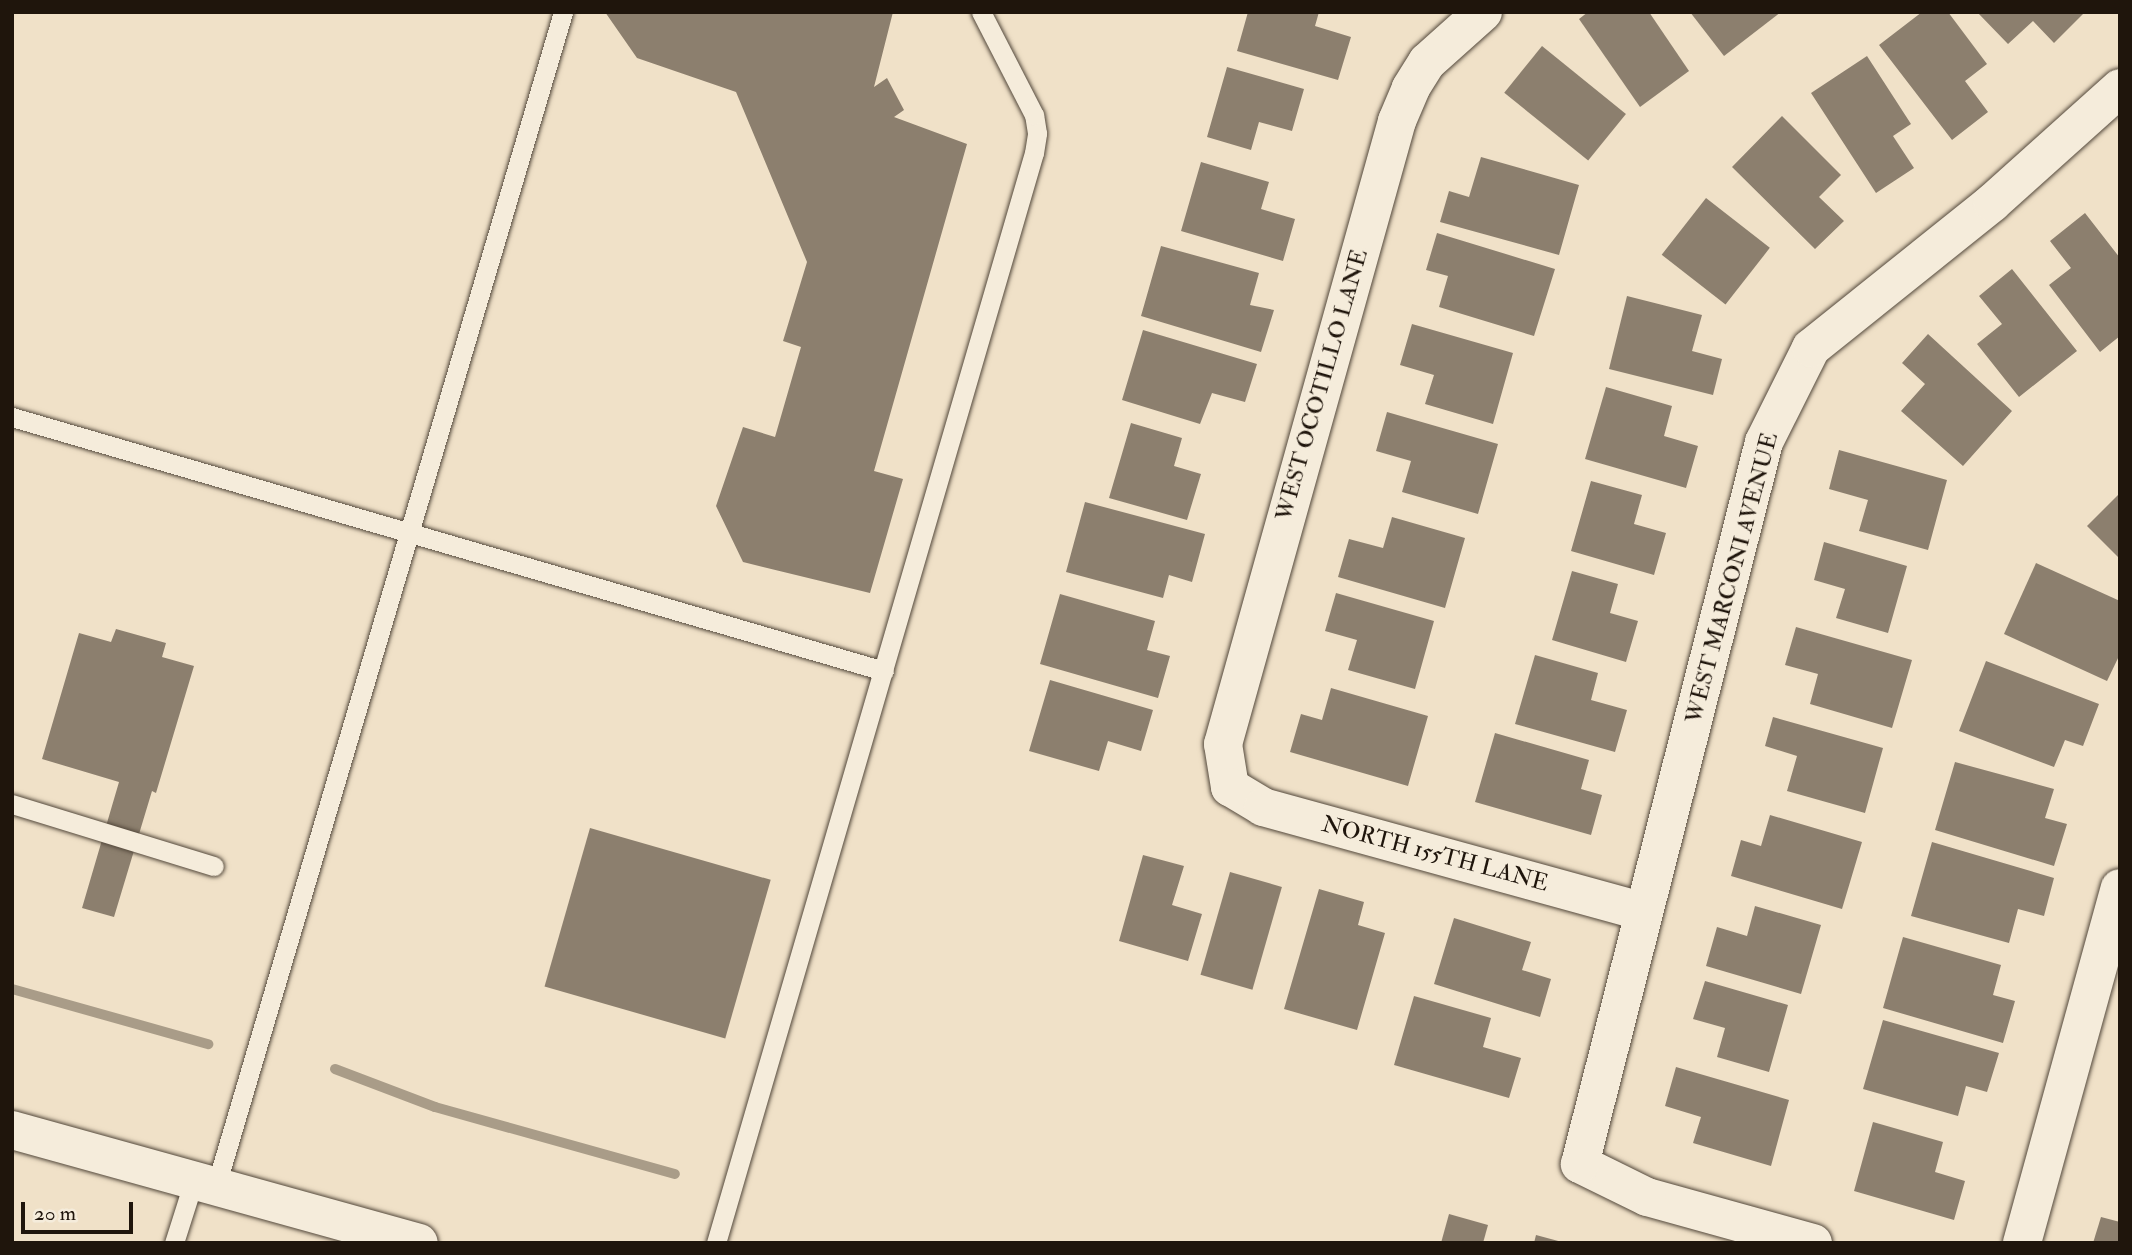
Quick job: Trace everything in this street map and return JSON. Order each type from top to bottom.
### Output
[{"type":"street","name":"WEST OCOTILLO LANE","points":[[1230,787],[1223,744],[1397,121],[1411,88],[1427,62],[1483,12]]},
{"type":"street","name":"WEST MARCONI AVENUE","points":[[1813,1243],[1647,1197],[1580,1164],[1764,442],[1811,348],[1992,203],[2120,88]]},
{"type":"street","name":"NORTH 155TH LANE","points":[[1230,787],[1263,807],[1644,912]]},
{"type":"street","points":[[2022,1243],[2120,888]]},
{"type":"street","points":[[12,1130],[419,1243]]},
{"type":"lane","points":[[174,1243],[205,1183],[411,533],[563,12]]},
{"type":"lane","points":[[716,1243],[1034,153],[1037,133],[1034,115],[981,12]]},
{"type":"lane","points":[[12,416],[884,671]]},
{"type":"lane","points":[[12,804],[214,866]]},
{"type":"building","points":[[605,12],[893,12],[874,87],[887,78],[904,110],[894,117],[967,144],[874,471],[903,479],[870,593],[743,562],[716,506],[743,427],[775,437],[801,347],[783,341],[807,262],[736,92],[637,58]]},
{"type":"building","points":[[1248,12],[1319,12],[1315,26],[1351,37],[1338,80],[1237,51]]},
{"type":"building","points":[[1588,12],[1649,12],[1689,71],[1640,107],[1579,19]]},
{"type":"building","points":[[1690,12],[1781,12],[1724,56]]},
{"type":"building","points":[[1922,12],[1948,12],[1987,64],[1965,81],[1988,112],[1952,140],[1879,45]]},
{"type":"building","points":[[1977,12],[2083,14],[2054,43],[2033,21],[2008,44]]},
{"type":"building","points":[[1542,46],[1626,114],[1588,161],[1504,93]]},
{"type":"building","points":[[1867,56],[1911,124],[1893,136],[1914,168],[1876,193],[1811,93]]},
{"type":"building","points":[[1227,67],[1304,89],[1292,131],[1259,122],[1251,150],[1207,137]]},
{"type":"building","points":[[1782,116],[1841,175],[1819,197],[1844,221],[1815,249],[1732,167]]},
{"type":"building","points":[[1481,157],[1579,185],[1559,255],[1440,222],[1449,191],[1469,197]]},
{"type":"building","points":[[1201,162],[1269,182],[1261,209],[1295,219],[1283,261],[1181,231]]},
{"type":"building","points":[[1706,198],[1770,248],[1726,305],[1662,255]]},
{"type":"building","points":[[2085,213],[2120,258],[2120,336],[2100,352],[2049,285],[2071,268],[2050,241]]},
{"type":"building","points":[[1437,233],[1555,269],[1534,336],[1439,307],[1448,276],[1426,270]]},
{"type":"building","points":[[1161,246],[1259,273],[1250,305],[1274,310],[1261,352],[1141,316]]},
{"type":"building","points":[[2012,269],[2077,351],[2019,397],[1977,344],[2002,324],[1979,296]]},
{"type":"building","points":[[1627,296],[1702,315],[1692,351],[1722,359],[1713,395],[1609,369]]},
{"type":"building","points":[[1412,324],[1513,353],[1493,424],[1425,404],[1434,375],[1400,365]]},
{"type":"building","points":[[1143,330],[1257,364],[1245,402],[1212,393],[1200,424],[1122,400]]},
{"type":"building","points":[[1928,334],[2012,411],[1963,466],[1901,411],[1925,384],[1902,363]]},
{"type":"building","points":[[1606,387],[1672,406],[1664,436],[1698,446],[1686,488],[1585,459]]},
{"type":"building","points":[[1387,412],[1498,444],[1478,514],[1402,492],[1411,461],[1376,451]]},
{"type":"building","points":[[1131,423],[1182,438],[1174,466],[1201,474],[1187,520],[1109,498]]},
{"type":"building","points":[[1839,450],[1947,480],[1928,550],[1859,531],[1868,500],[1829,489]]},
{"type":"building","points":[[1591,481],[1642,495],[1634,524],[1666,533],[1654,575],[1571,551]]},
{"type":"building","points":[[2120,493],[2120,559],[2087,526]]},
{"type":"building","points":[[1085,502],[1205,534],[1192,582],[1169,575],[1163,598],[1066,572]]},
{"type":"building","points":[[1392,517],[1465,538],[1445,608],[1338,577],[1349,539],[1383,548]]},
{"type":"building","points":[[1824,542],[1907,566],[1888,633],[1836,618],[1845,589],[1814,580]]},
{"type":"building","points":[[2036,563],[2120,601],[2120,654],[2107,681],[2004,634]]},
{"type":"building","points":[[1572,571],[1618,584],[1610,613],[1638,621],[1626,662],[1552,640]]},
{"type":"building","points":[[1336,593],[1434,621],[1415,689],[1348,670],[1357,640],[1325,631]]},
{"type":"building","points":[[1060,594],[1155,621],[1147,650],[1170,656],[1158,698],[1040,664]]},
{"type":"building","points":[[1796,627],[1912,660],[1892,728],[1810,704],[1818,674],[1785,665]]},
{"type":"building","points":[[116,629],[166,643],[162,657],[194,666],[156,793],[152,791],[114,917],[82,908],[119,782],[42,759],[79,633],[111,642]]},
{"type":"building","points":[[1535,655],[1598,673],[1591,700],[1627,710],[1615,752],[1515,724]]},
{"type":"building","points":[[1986,661],[2099,704],[2083,746],[2065,740],[2054,767],[1959,731]]},
{"type":"building","points":[[1050,680],[1153,710],[1141,751],[1108,741],[1099,771],[1029,751]]},
{"type":"building","points":[[1331,688],[1428,716],[1408,786],[1290,752],[1301,714],[1322,720]]},
{"type":"building","points":[[1773,717],[1883,748],[1865,813],[1787,791],[1797,756],[1765,746]]},
{"type":"building","points":[[1495,733],[1589,760],[1581,789],[1602,795],[1591,835],[1475,802]]},
{"type":"building","points":[[1955,762],[2054,789],[2045,818],[2067,824],[2054,866],[1935,830]]},
{"type":"building","points":[[1770,815],[1862,842],[1842,909],[1731,876],[1741,840],[1761,846]]},
{"type":"building","points":[[590,828],[771,880],[725,1038],[545,987]]},
{"type":"building","points":[[1932,842],[2054,878],[2044,916],[2018,909],[2009,943],[1911,916]]},
{"type":"building","points":[[1143,855],[1184,866],[1172,905],[1202,914],[1188,961],[1119,941]]},
{"type":"building","points":[[1230,872],[1282,887],[1252,990],[1201,975]]},
{"type":"building","points":[[1319,889],[1364,902],[1358,925],[1385,933],[1357,1030],[1284,1009]]},
{"type":"building","points":[[1755,906],[1821,925],[1801,994],[1706,966],[1717,927],[1747,936]]},
{"type":"building","points":[[1454,918],[1531,942],[1522,970],[1551,979],[1540,1017],[1434,984]]},
{"type":"building","points":[[1903,937],[2001,965],[1993,995],[2015,1001],[2003,1043],[1883,1008]]},
{"type":"building","points":[[1705,981],[1788,1005],[1769,1072],[1717,1057],[1725,1028],[1693,1019]]},
{"type":"building","points":[[1414,996],[1491,1018],[1483,1047],[1521,1058],[1509,1098],[1394,1065]]},
{"type":"building","points":[[1883,1020],[1999,1053],[1987,1092],[1966,1086],[1958,1116],[1863,1089]]},
{"type":"building","points":[[1676,1067],[1789,1100],[1771,1166],[1693,1143],[1701,1117],[1665,1106]]},
{"type":"building","points":[[1873,1122],[1943,1142],[1935,1172],[1965,1181],[1954,1220],[1854,1191]]},
{"type":"building","points":[[1449,1214],[1488,1225],[1483,1243],[1441,1243]]},
{"type":"building","points":[[2101,1217],[2120,1222],[2120,1243],[2093,1243]]},
{"type":"building","points":[[1536,1235],[1562,1242],[1562,1243],[1534,1243]]},
{"type":"waterway","points":[[12,989],[208,1044]]},
{"type":"waterway","points":[[335,1069],[435,1107],[675,1174]]}]
